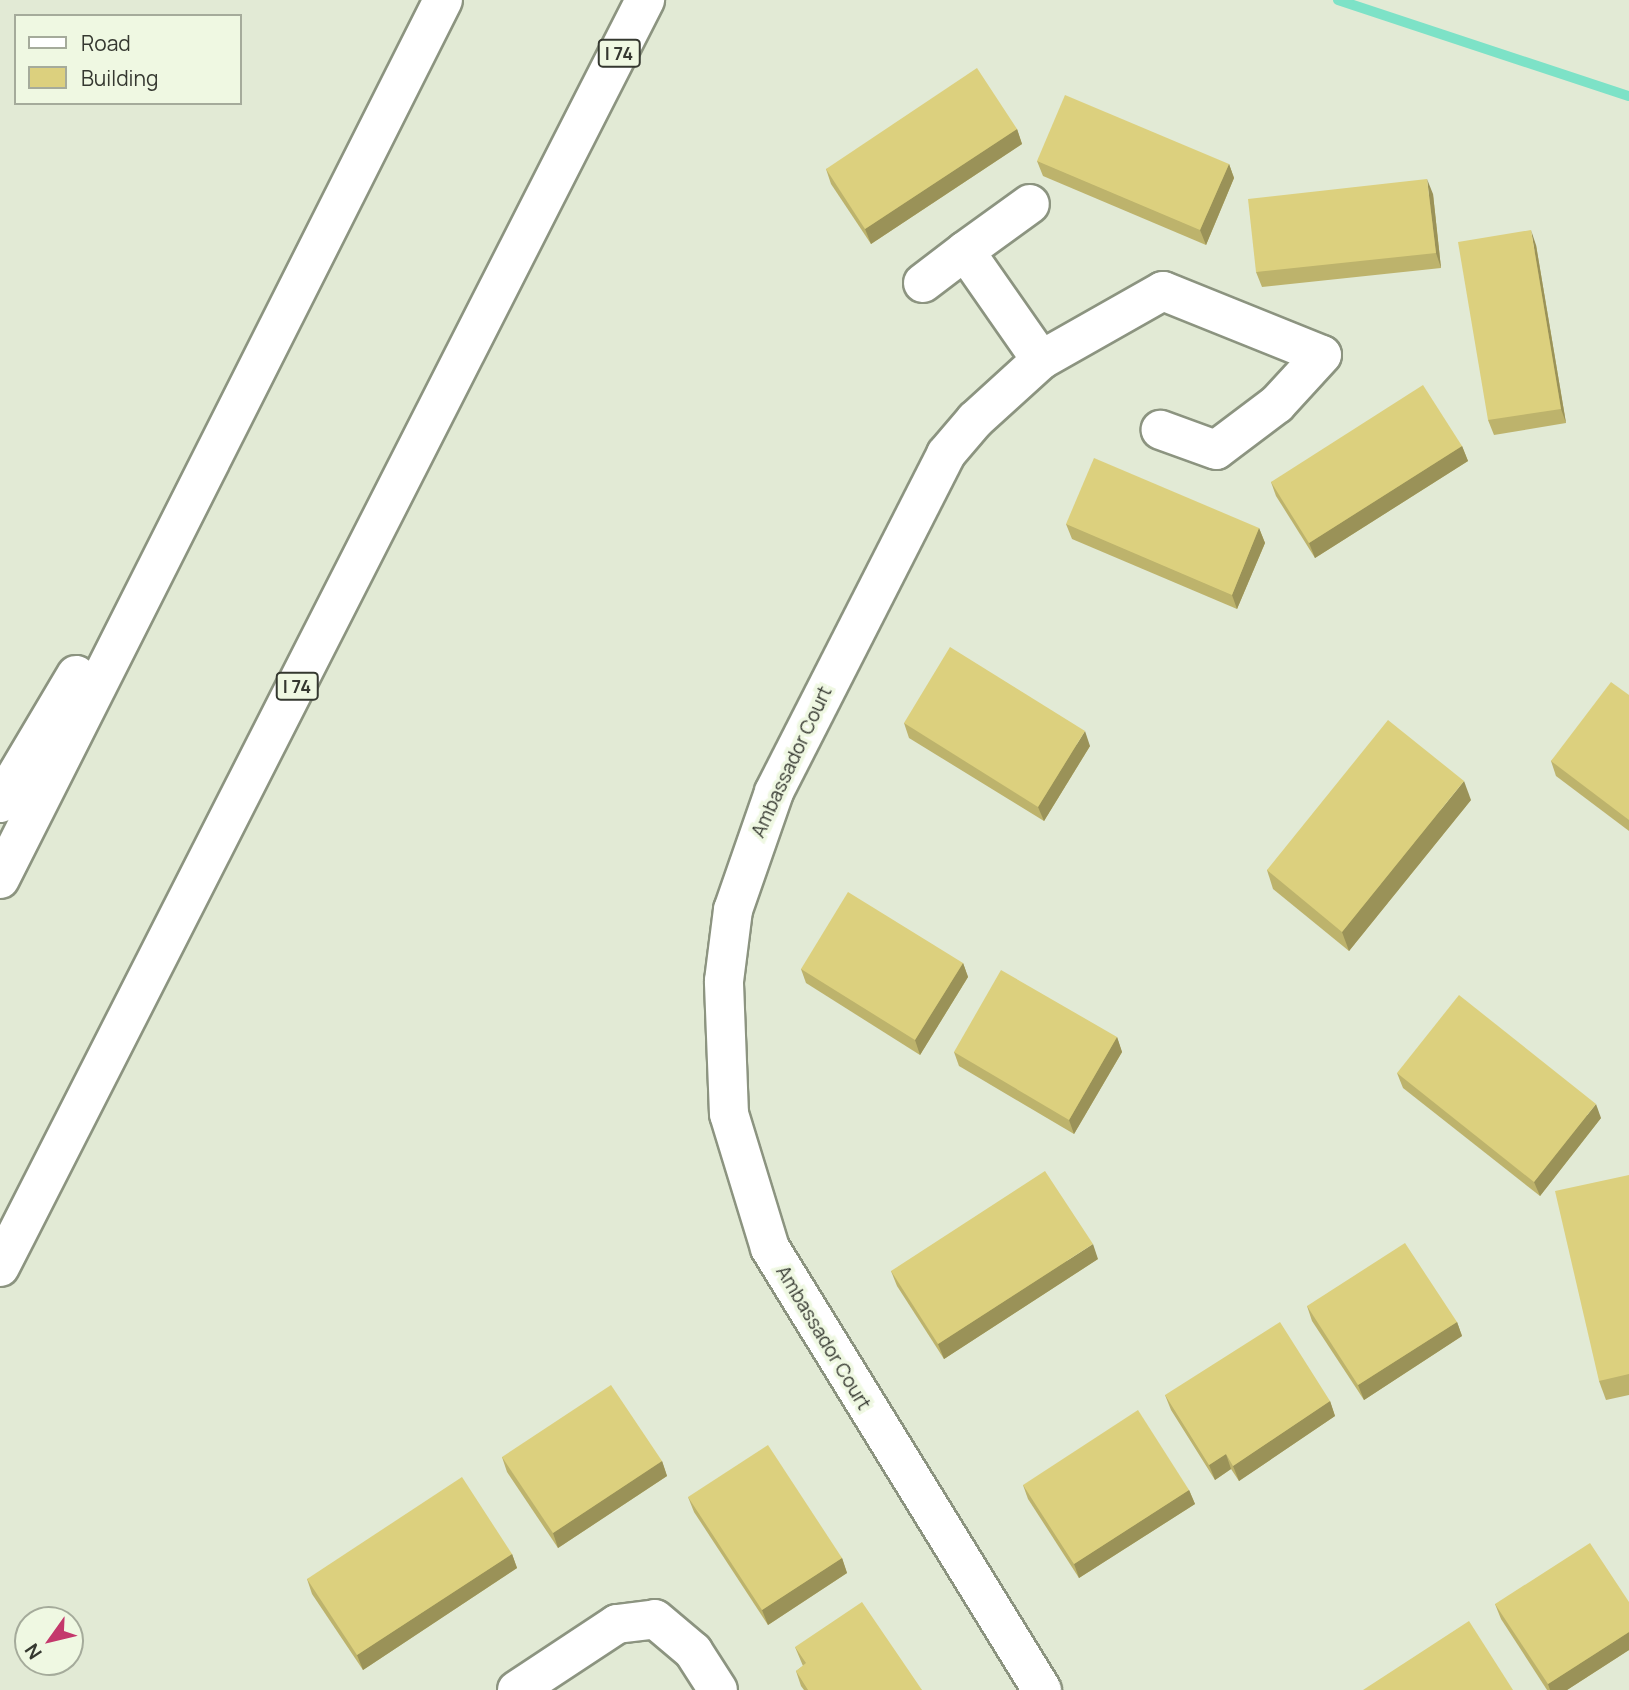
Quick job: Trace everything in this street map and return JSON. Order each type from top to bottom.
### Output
[{"type":"main road","points":[[0,879],[443,0]]},
{"type":"main road","name":"I 74","points":[[0,1267],[645,0]]},
{"type":"main road","points":[[923,283],[1030,204]]},
{"type":"main road","points":[[965,251],[1041,360]]},
{"type":"main road","name":"Ambassador Court","points":[[1042,1690],[770,1248],[745,1184],[722,1050],[733,910],[774,792],[947,454],[1041,360],[1163,291],[1322,355],[1277,404],[1216,450],[1161,430]]},
{"type":"main road","points":[[0,803],[241,397]]},
{"type":"main road","points":[[517,1690],[617,1624],[655,1619],[693,1651],[718,1690]]},
{"type":"building","points":[[977,68],[1017,129],[865,229],[826,169]]},
{"type":"building","points":[[1065,95],[1229,164],[1200,230],[1037,161]]},
{"type":"building","points":[[1427,179],[1436,253],[1256,272],[1248,199]]},
{"type":"building","points":[[1531,230],[1561,409],[1488,420],[1458,242]]},
{"type":"building","points":[[1423,385],[1462,446],[1309,543],[1271,482]]},
{"type":"building","points":[[1094,458],[1259,528],[1232,595],[1066,524]]},
{"type":"building","points":[[950,647],[1085,731],[1038,807],[904,723]]},
{"type":"building","points":[[1611,682],[1629,695],[1629,820],[1551,761]]},
{"type":"building","points":[[1388,720],[1464,781],[1342,932],[1267,870]]},
{"type":"building","points":[[848,892],[963,963],[915,1040],[801,969]]},
{"type":"building","points":[[1001,970],[1117,1037],[1069,1120],[954,1052]]},
{"type":"building","points":[[1459,995],[1596,1104],[1534,1182],[1397,1073]]},
{"type":"building","points":[[1045,1171],[1093,1244],[938,1344],[891,1271]]},
{"type":"building","points":[[1629,1175],[1629,1374],[1599,1381],[1555,1191]]},
{"type":"building","points":[[1405,1243],[1457,1322],[1358,1385],[1307,1306]]},
{"type":"building","points":[[1280,1322],[1330,1401],[1233,1466],[1226,1454],[1209,1465],[1165,1395]]},
{"type":"building","points":[[611,1385],[662,1461],[553,1533],[502,1457]]},
{"type":"building","points":[[1138,1410],[1189,1490],[1074,1564],[1023,1485]]},
{"type":"building","points":[[768,1445],[842,1558],[762,1610],[688,1497]]},
{"type":"building","points":[[462,1477],[512,1554],[357,1655],[307,1579]]},
{"type":"building","points":[[1590,1543],[1629,1602],[1629,1632],[1548,1684],[1495,1604]]},
{"type":"building","points":[[862,1602],[922,1690],[808,1690],[796,1671],[806,1663],[795,1647]]},
{"type":"building","points":[[1469,1621],[1513,1690],[1363,1690]]},
{"type":"waterway","points":[[1338,0],[1629,96]]}]
